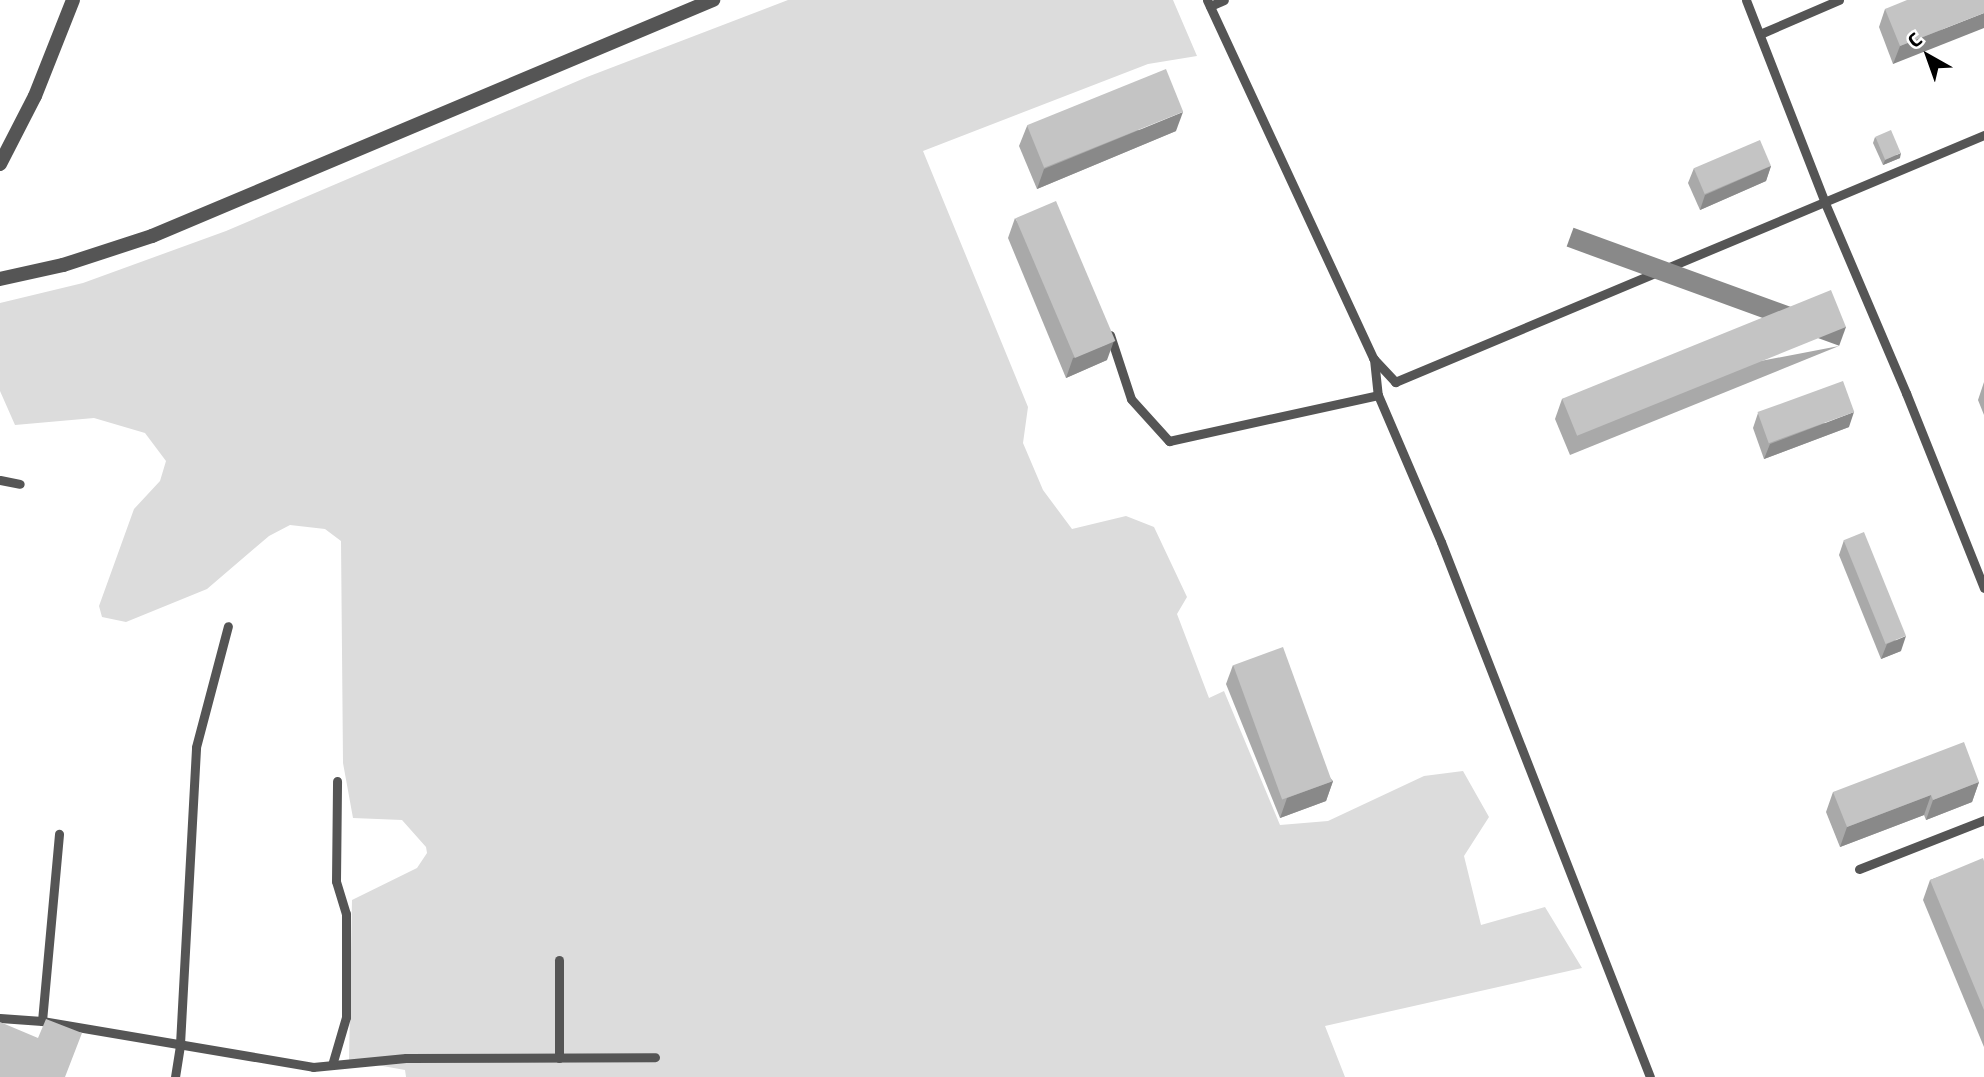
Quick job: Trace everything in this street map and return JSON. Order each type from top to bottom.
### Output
[{"type":"street","points":[[0,164],[35,96],[73,0]]},
{"type":"street","points":[[0,279],[63,265],[152,236],[713,0]]},
{"type":"lane","points":[[1224,0],[1208,3],[1373,358],[1378,395],[1441,542],[1650,1077]]},
{"type":"lane","points":[[1746,0],[1825,203],[1906,393],[1984,588]]},
{"type":"lane","points":[[1760,34],[1839,0]]},
{"type":"lane","points":[[1373,358],[1395,382],[1984,135]]},
{"type":"lane","points":[[1105,322],[1131,399],[1169,441],[1378,395]]},
{"type":"lane","points":[[0,480],[20,484]]},
{"type":"lane","points":[[175,1077],[180,1044],[197,747],[228,626]]},
{"type":"lane","points":[[332,1065],[346,1017],[346,914],[336,881],[337,781]]},
{"type":"lane","points":[[1859,869],[1984,820]]},
{"type":"lane","points":[[42,1021],[59,834]]},
{"type":"lane","points":[[559,960],[559,1058]]},
{"type":"lane","points":[[0,1018],[42,1021],[180,1044],[312,1072],[332,1065],[406,1058],[655,1058]]},
{"type":"shaded area","points":[[788,0],[1173,0],[1197,56],[1148,64],[923,151],[1028,407],[1023,443],[1043,490],[1072,529],[1126,516],[1154,527],[1187,597],[1177,614],[1209,698],[1224,691],[1280,825],[1328,821],[1424,776],[1463,771],[1489,817],[1464,856],[1481,925],[1545,907],[1582,968],[1325,1026],[1345,1077],[406,1077],[405,1070],[349,1060],[352,900],[417,868],[427,853],[426,847],[402,820],[353,818],[343,763],[341,541],[325,529],[290,525],[269,536],[207,589],[126,622],[102,617],[99,606],[134,509],[160,481],[166,461],[145,433],[94,418],[15,425],[0,391],[0,303],[83,283],[226,231],[587,77]]},
{"type":"building","points":[[1907,0],[1984,0],[1984,13],[1900,46],[1885,9]]},
{"type":"building","points":[[1166,69],[1183,112],[1044,168],[1027,125]]},
{"type":"building","points":[[1891,130],[1901,153],[1885,160],[1875,137]]},
{"type":"building","points":[[1760,140],[1771,166],[1705,194],[1694,168]]},
{"type":"building","points":[[1056,201],[1115,341],[1075,358],[1015,218]]},
{"type":"building","points":[[1831,290],[1846,327],[1577,436],[1562,399]]},
{"type":"building","points":[[1843,381],[1854,412],[1769,443],[1757,412]]},
{"type":"building","points":[[1864,532],[1906,636],[1886,644],[1844,540]]},
{"type":"building","points":[[1283,647],[1332,781],[1282,800],[1233,665]]},
{"type":"building","points":[[1964,742],[1979,782],[1933,800],[1931,795],[1847,827],[1833,792]]},
{"type":"building","points":[[1983,858],[1984,861],[1984,1010],[1930,880]]},
{"type":"building","points":[[46,1019],[82,1033],[65,1077],[0,1077],[0,1022],[38,1038]]}]
